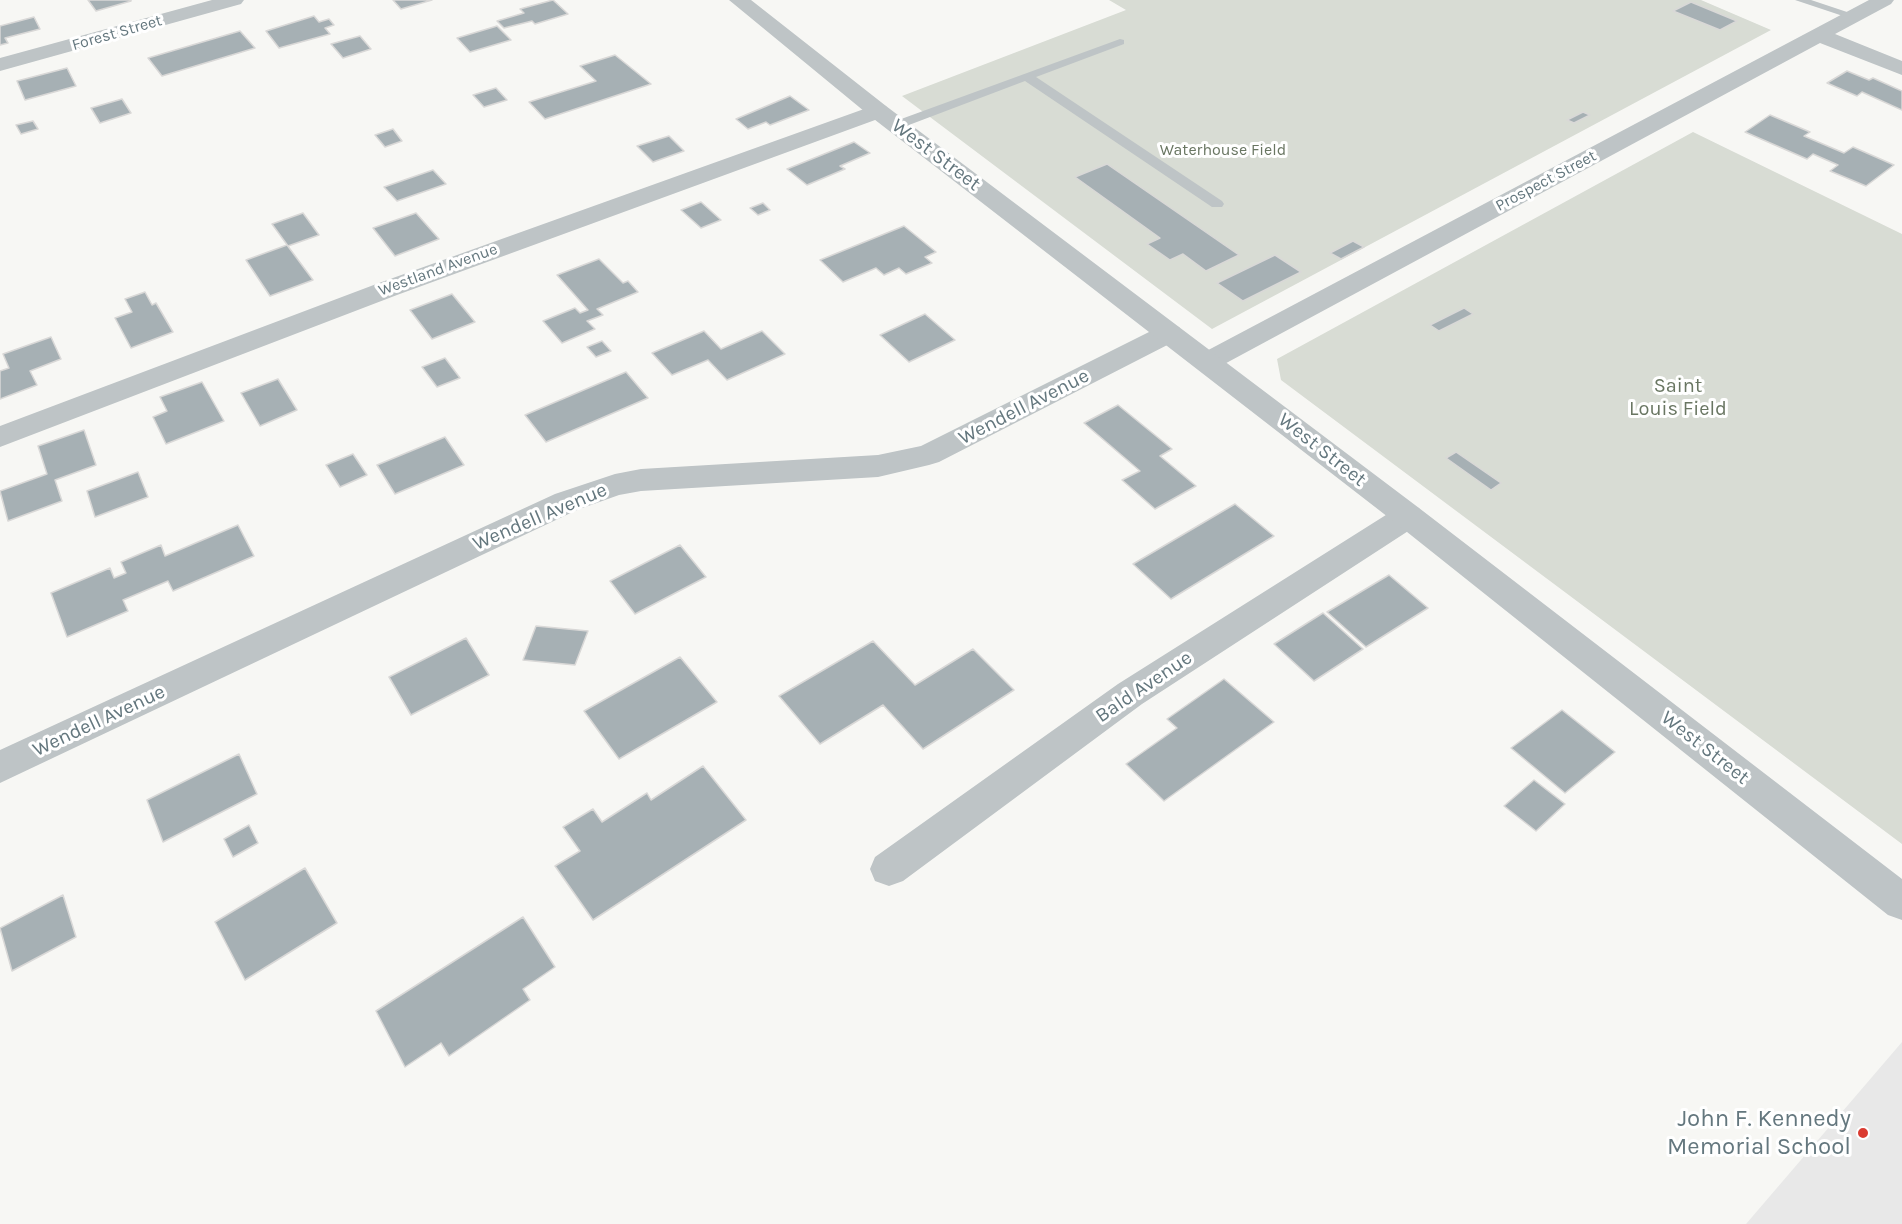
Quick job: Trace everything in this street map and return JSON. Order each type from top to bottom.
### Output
[{"type":"street","name":"Forest Street","points":[[0,65],[234,0]]},
{"type":"street","name":"West Street","points":[[739,0],[888,118],[1408,516],[1902,902]]},
{"type":"street","name":"Prospect Street","points":[[1207,362],[1884,0]]},
{"type":"street","points":[[1819,35],[1902,69]]},
{"type":"street","name":"Westland Avenue","points":[[0,437],[388,289],[888,118]]},
{"type":"street","name":"Wendell Avenue","points":[[0,766],[566,502],[615,485],[641,480],[878,466],[928,455],[1168,333]]},
{"type":"street","name":"Bald Avenue","points":[[888,869],[1130,694],[1408,516]]},
{"type":"lane","points":[[1800,0],[1853,16]]},
{"type":"lane","points":[[888,118],[1027,77],[1120,42]]},
{"type":"lane","points":[[1027,77],[1217,204]]},
{"type":"shaded area","name":"John F. Kennedy Memorial School","points":[[1902,1042],[1902,1224],[1746,1224]]},
{"type":"green space","name":"Waterhouse Field","points":[[1109,0],[1701,0],[1771,30],[1212,329],[902,96],[1126,10]]},
{"type":"green space","name":"Saint Louis Field","points":[[1693,132],[1902,234],[1902,844],[1281,380],[1277,359]]},
{"type":"building","points":[[88,0],[131,0],[131,1],[96,11]]},
{"type":"building","points":[[393,0],[432,0],[401,9]]},
{"type":"building","points":[[553,0],[568,14],[535,24],[532,21],[504,28],[497,21],[524,13],[520,9]]},
{"type":"building","points":[[1691,2],[1737,21],[1720,30],[1673,11]]},
{"type":"building","points":[[314,16],[319,22],[329,19],[334,25],[325,28],[330,34],[279,48],[266,31]]},
{"type":"building","points":[[34,17],[40,29],[5,38],[8,43],[0,45],[0,26]]},
{"type":"building","points":[[497,26],[511,40],[470,52],[457,38]]},
{"type":"building","points":[[240,31],[255,48],[162,76],[148,58]]},
{"type":"building","points":[[360,36],[371,49],[343,58],[331,44]]},
{"type":"building","points":[[615,55],[651,84],[545,119],[529,102],[596,81],[580,66]]},
{"type":"building","points":[[67,68],[76,86],[25,100],[17,81]]},
{"type":"building","points":[[1847,71],[1869,80],[1873,78],[1902,91],[1902,110],[1862,92],[1857,96],[1827,83]]},
{"type":"building","points":[[496,88],[507,100],[484,107],[473,95]]},
{"type":"building","points":[[790,96],[809,110],[770,125],[766,122],[748,129],[736,119]]},
{"type":"building","points":[[122,99],[131,113],[100,123],[91,108]]},
{"type":"building","points":[[1583,112],[1590,115],[1574,123],[1567,120]]},
{"type":"building","points":[[1770,115],[1810,132],[1804,136],[1844,153],[1853,147],[1894,165],[1866,186],[1830,171],[1838,165],[1813,154],[1807,159],[1745,132]]},
{"type":"building","points":[[33,121],[38,129],[21,134],[16,125]]},
{"type":"building","points":[[393,129],[402,141],[385,147],[375,135]]},
{"type":"building","points":[[669,136],[684,151],[653,162],[637,146]]},
{"type":"building","points":[[854,142],[870,153],[840,166],[845,169],[807,185],[787,169]]},
{"type":"building","points":[[1107,164],[1239,255],[1206,271],[1183,254],[1170,260],[1147,244],[1160,238],[1075,177]]},
{"type":"building","points":[[433,170],[446,184],[397,201],[384,187]]},
{"type":"building","points":[[701,202],[721,220],[701,228],[681,210]]},
{"type":"building","points":[[763,203],[770,210],[758,215],[750,208]]},
{"type":"building","points":[[303,213],[319,235],[288,246],[272,224]]},
{"type":"building","points":[[416,213],[439,239],[395,256],[373,228]]},
{"type":"building","points":[[904,226],[936,252],[925,257],[932,263],[906,274],[899,268],[884,275],[876,268],[843,282],[820,260]]},
{"type":"building","points":[[1353,241],[1364,247],[1341,259],[1330,253]]},
{"type":"building","points":[[287,245],[313,280],[270,296],[246,260]]},
{"type":"building","points":[[1275,255],[1301,272],[1243,301],[1217,283]]},
{"type":"building","points":[[599,259],[623,283],[628,281],[638,292],[597,309],[603,315],[587,321],[595,329],[562,343],[543,321],[575,308],[580,313],[588,310],[557,275]]},
{"type":"building","points":[[145,292],[152,305],[156,303],[173,332],[131,348],[115,318],[132,312],[125,299]]},
{"type":"building","points":[[452,294],[475,322],[432,339],[410,310]]},
{"type":"building","points":[[1464,308],[1473,314],[1439,331],[1430,325]]},
{"type":"building","points":[[925,314],[955,340],[909,362],[880,335]]},
{"type":"building","points":[[704,331],[721,349],[762,331],[785,354],[727,380],[708,360],[672,375],[652,353]]},
{"type":"building","points":[[51,337],[61,359],[30,371],[37,385],[0,399],[0,371],[9,368],[3,354]]},
{"type":"building","points":[[602,341],[611,351],[596,357],[587,347]]},
{"type":"building","points":[[445,358],[460,378],[437,387],[422,367]]},
{"type":"building","points":[[626,372],[648,398],[546,442],[525,415]]},
{"type":"building","points":[[278,379],[297,410],[260,426],[241,393]]},
{"type":"building","points":[[202,382],[224,421],[166,444],[153,417],[167,411],[160,397]]},
{"type":"building","points":[[1118,405],[1172,449],[1160,456],[1196,486],[1155,509],[1122,480],[1140,471],[1084,423]]},
{"type":"building","points":[[84,430],[96,465],[55,480],[62,501],[8,521],[0,491],[47,474],[38,446]]},
{"type":"building","points":[[445,437],[464,465],[395,494],[377,465]]},
{"type":"building","points":[[1456,452],[1501,483],[1491,490],[1446,458]]},
{"type":"building","points":[[353,454],[367,475],[340,487],[326,465]]},
{"type":"building","points":[[138,472],[148,497],[95,517],[87,491]]},
{"type":"building","points":[[1235,504],[1274,536],[1171,599],[1133,564]]},
{"type":"building","points":[[238,525],[254,556],[173,591],[168,581],[123,600],[128,611],[67,637],[51,593],[110,568],[114,578],[126,573],[121,562],[161,545],[165,556]]},
{"type":"building","points":[[680,545],[706,577],[635,614],[610,581]]},
{"type":"building","points":[[1389,575],[1428,608],[1366,647],[1327,612]]},
{"type":"building","points":[[1323,613],[1363,649],[1314,681],[1274,644]]},
{"type":"building","points":[[536,626],[588,631],[575,665],[523,660]]},
{"type":"building","points":[[466,638],[489,675],[411,715],[389,677]]},
{"type":"building","points":[[873,641],[915,685],[973,649],[1014,690],[923,749],[883,705],[820,744],[779,696]]},
{"type":"building","points":[[680,657],[717,702],[619,759],[584,711]]},
{"type":"building","points":[[1224,679],[1274,722],[1164,801],[1126,764],[1177,728],[1167,719]]},
{"type":"building","points":[[1562,710],[1615,752],[1565,793],[1511,748]]},
{"type":"building","points":[[239,754],[257,794],[163,842],[147,800]]},
{"type":"building","points":[[703,766],[746,820],[593,920],[555,866],[580,851],[563,827],[593,809],[602,822],[647,793],[651,800]]},
{"type":"building","points":[[1534,780],[1565,804],[1536,831],[1504,806]]},
{"type":"building","points":[[249,825],[258,843],[233,857],[224,839]]},
{"type":"building","points":[[305,868],[337,923],[245,980],[215,922]]},
{"type":"building","points":[[63,895],[76,937],[12,971],[0,928]]},
{"type":"building","points":[[523,917],[555,967],[523,989],[530,1000],[449,1056],[441,1043],[405,1067],[376,1011]]},
{"type":"place","name":"John F. Kennedy Memorial School","points":[[1863,1133]]}]
